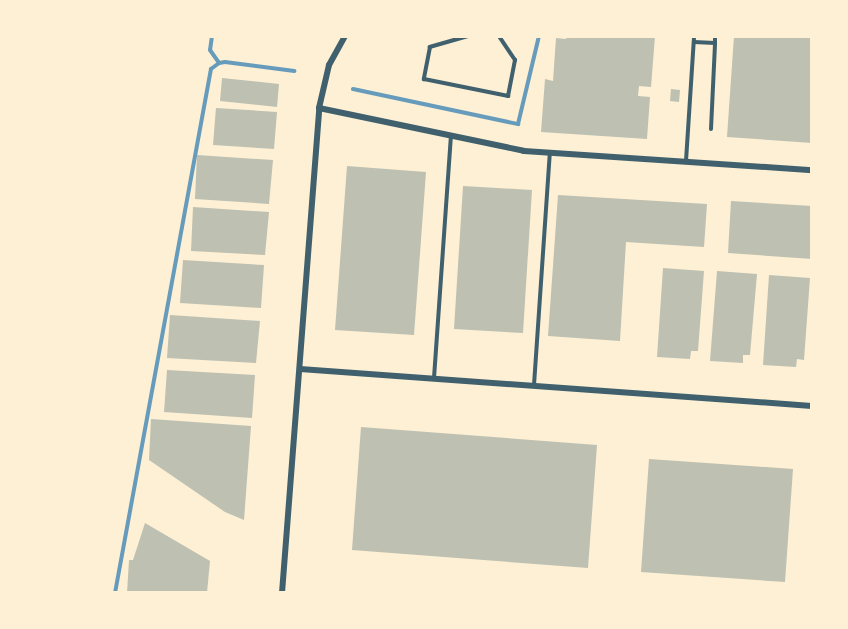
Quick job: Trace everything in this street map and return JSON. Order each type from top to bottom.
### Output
[{"type":"street","points":[[282,593],[319,108],[329,65],[345,36]]},
{"type":"street","points":[[319,108],[524,151],[812,170]]},
{"type":"street","points":[[300,369],[812,406]]},
{"type":"lane","points":[[468,36],[430,47],[424,79],[508,96],[515,60],[499,36]]},
{"type":"lane","points":[[686,162],[694,36]]},
{"type":"lane","points":[[711,129],[715,36]]},
{"type":"lane","points":[[694,42],[715,43]]},
{"type":"lane","points":[[434,378],[451,136]]},
{"type":"lane","points":[[534,386],[550,153]]},
{"type":"building","points":[[567,36],[655,36],[651,87],[639,86],[638,96],[650,97],[647,139],[541,132],[545,79],[553,81],[556,38],[566,39]]},
{"type":"building","points":[[734,36],[812,36],[812,143],[727,137]]},
{"type":"building","points":[[222,78],[279,84],[277,107],[220,101]]},
{"type":"building","points":[[671,89],[680,90],[679,102],[670,101]]},
{"type":"building","points":[[216,108],[277,112],[274,149],[213,145]]},
{"type":"building","points":[[197,155],[273,160],[269,204],[195,199]]},
{"type":"building","points":[[347,166],[426,172],[414,335],[335,330]]},
{"type":"building","points":[[463,186],[532,190],[523,333],[454,329]]},
{"type":"building","points":[[558,195],[707,204],[704,247],[626,242],[620,341],[548,336]]},
{"type":"building","points":[[731,201],[812,206],[812,259],[728,253]]},
{"type":"building","points":[[193,207],[269,212],[265,255],[191,251]]},
{"type":"building","points":[[183,260],[264,265],[261,308],[180,303]]},
{"type":"building","points":[[663,268],[704,271],[698,351],[691,351],[690,359],[657,357]]},
{"type":"building","points":[[717,271],[757,274],[750,355],[743,355],[743,363],[710,361]]},
{"type":"building","points":[[769,275],[810,278],[804,360],[797,359],[796,367],[763,365]]},
{"type":"building","points":[[170,315],[260,321],[256,363],[167,358]]},
{"type":"building","points":[[167,370],[255,375],[252,418],[164,412]]},
{"type":"building","points":[[151,419],[251,426],[244,520],[225,512],[149,460]]},
{"type":"building","points":[[361,427],[597,445],[588,568],[352,550]]},
{"type":"building","points":[[649,459],[793,469],[785,582],[641,572]]},
{"type":"building","points":[[145,523],[210,561],[207,593],[127,593],[129,560],[133,560]]},
{"type":"waterway","points":[[212,36],[210,50],[219,63]]},
{"type":"waterway","points":[[353,89],[518,124],[539,36]]},
{"type":"waterway","points":[[115,593],[211,69],[225,62],[294,71]]}]
